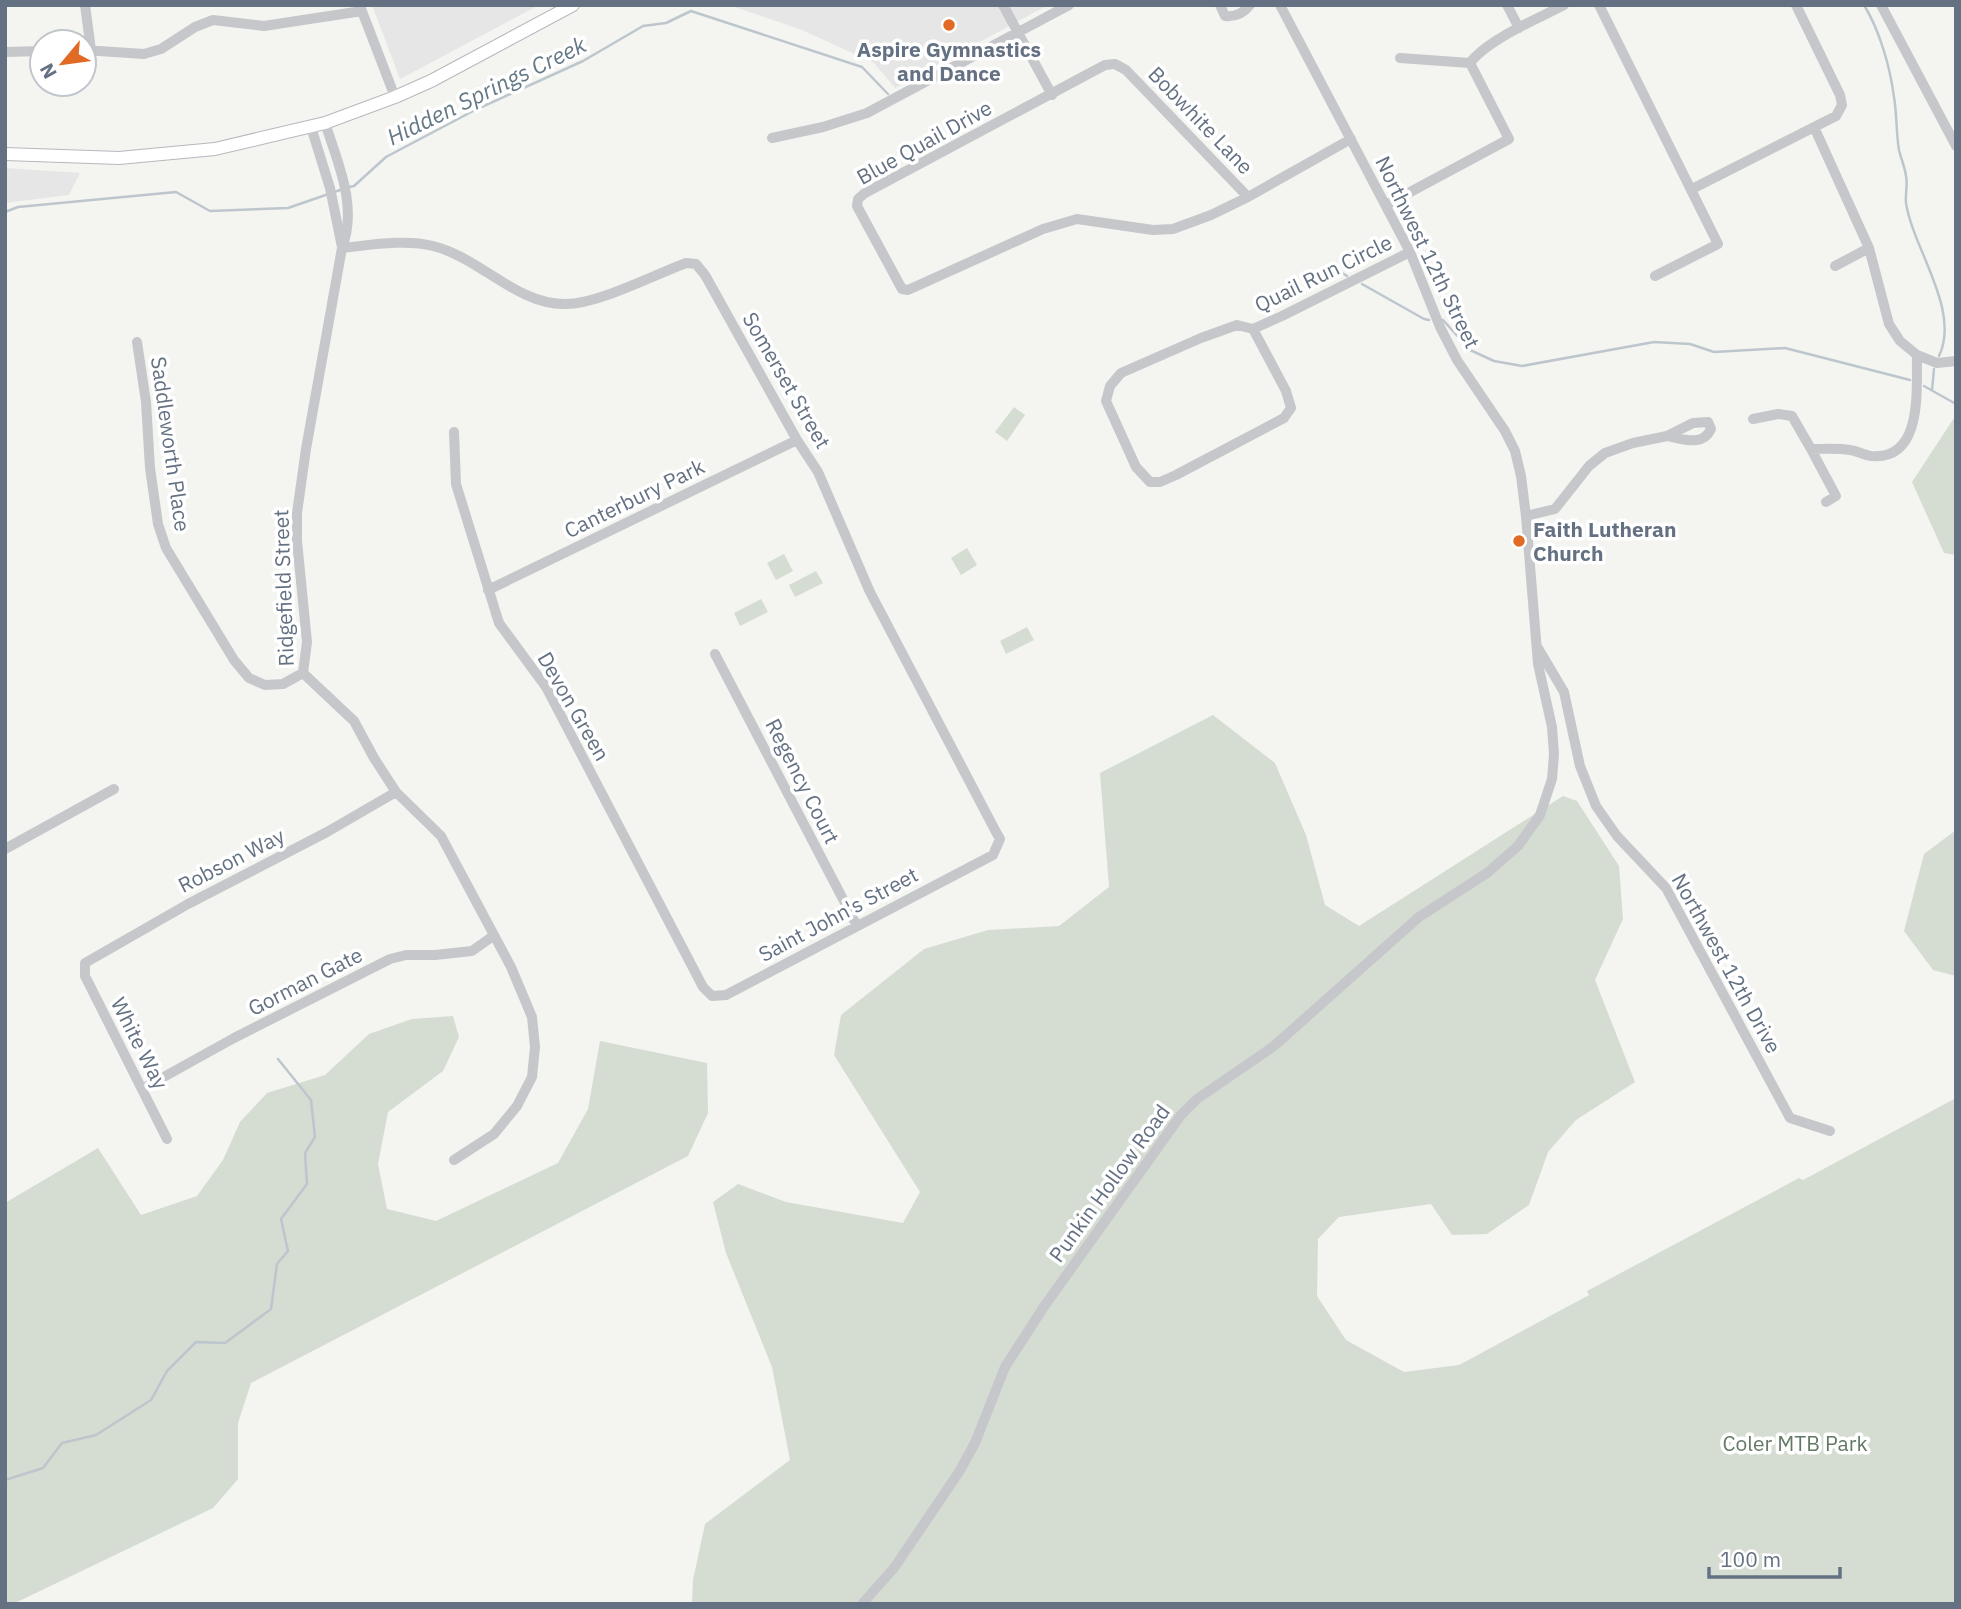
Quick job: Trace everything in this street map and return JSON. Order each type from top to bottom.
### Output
[{"type":"main road","points":[[5,154],[119,158],[215,149],[311,127],[395,97],[447,73],[573,5]]},
{"type":"street","points":[[85,5],[87,28]]},
{"type":"street","points":[[1003,5],[1052,95]]},
{"type":"street","points":[[772,138],[823,127],[867,113],[1069,5]]},
{"type":"street","points":[[1220,5],[1225,16],[1233,17],[1246,11],[1250,5]]},
{"type":"street","name":"Northwest 12th Street","points":[[1280,5],[1410,252],[1440,327],[1457,360],[1506,431],[1515,451],[1526,516],[1536,645]]},
{"type":"street","points":[[1507,5],[1519,28]]},
{"type":"street","points":[[1470,63],[1476,55],[1519,28],[1564,5]]},
{"type":"street","points":[[1599,5],[1718,244],[1655,276]]},
{"type":"street","points":[[1692,189],[1836,116],[1842,105],[1840,95],[1796,5]]},
{"type":"street","points":[[1881,5],[1956,146]]},
{"type":"street","points":[[98,51],[144,54],[161,49],[195,27],[213,20],[264,26],[361,8],[395,97]]},
{"type":"street","points":[[5,52],[28,51]]},
{"type":"street","points":[[1400,58],[1470,63]]},
{"type":"street","points":[[1386,205],[1509,139],[1470,63]]},
{"type":"street","name":"Blue Quail Drive","points":[[1126,70],[1115,64],[1105,65],[865,193],[859,199],[858,206],[902,289],[917,287],[1043,229],[1077,219],[1153,230],[1173,229],[1248,197]]},
{"type":"street","name":"Bobwhite Lane","points":[[1126,70],[1248,197]]},
{"type":"street","name":"Ridgefield Street","points":[[325,123],[344,185],[349,231],[342,248],[297,513],[297,541],[307,642],[303,673],[354,721],[396,792],[441,836],[515,976],[532,1017],[535,1047],[532,1077],[508,1118],[494,1134],[454,1160]]},
{"type":"street","name":"Ridgefield Street","points":[[311,127],[330,188],[342,248]]},
{"type":"street","points":[[1814,127],[1869,248],[1889,324],[1900,341],[1917,355],[1937,363],[1956,361]]},
{"type":"street","points":[[1248,197],[1352,139]]},
{"type":"street","name":"Somerset Street","points":[[342,248],[411,243],[433,246],[543,302],[567,305],[593,299],[691,262],[701,269],[797,440],[818,472],[870,592],[1000,839],[993,855]]},
{"type":"street","points":[[1835,267],[1869,248]]},
{"type":"street","name":"Quail Run Circle","points":[[1253,329],[1286,391],[1291,408],[1284,418],[1176,475],[1160,482],[1150,482],[1136,467],[1106,401],[1110,386],[1121,373],[1237,325],[1253,329],[1410,252]]},
{"type":"street","name":"Saddleworth Place","points":[[137,342],[146,402],[150,468],[158,524],[166,548],[234,660],[249,678],[265,685],[283,684],[303,673]]},
{"type":"street","points":[[1811,449],[1850,450],[1871,456],[1884,455],[1899,448],[1911,431],[1917,409],[1917,355]]},
{"type":"street","points":[[1754,419],[1778,414],[1792,416],[1836,496],[1826,502]]},
{"type":"street","name":"Devon Green","points":[[454,432],[456,484],[499,623],[546,687],[703,987]]},
{"type":"street","points":[[1526,516],[1555,509],[1589,466],[1605,453],[1633,443],[1667,436]]},
{"type":"street","name":"Canterbury Park","points":[[488,590],[797,440]]},
{"type":"street","name":"Northwest 12th Drive","points":[[1536,645],[1564,692],[1580,766],[1596,806],[1617,836],[1666,888],[1790,1118],[1830,1131]]},
{"type":"street","name":"Punkin Hollow Road","points":[[862,1604],[894,1568],[959,1472],[975,1443],[1005,1367],[1043,1308],[1181,1115],[1197,1099],[1274,1046],[1419,917],[1487,873],[1518,846],[1529,831],[1548,797],[1554,754],[1552,727],[1536,645]]},
{"type":"street","name":"Regency Court","points":[[715,654],[857,926]]},
{"type":"street","points":[[5,849],[114,789]]},
{"type":"street","name":"Robson Way","points":[[85,963],[396,792]]},
{"type":"street","name":"Saint John's Street","points":[[703,987],[712,996],[726,995],[993,855]]},
{"type":"street","name":"Gorman Gate","points":[[142,1089],[234,1038],[390,959],[406,955],[472,951],[493,936]]},
{"type":"street","name":"White Way","points":[[85,963],[85,976],[167,1139]]},
{"type":"shaded area","points":[[372,5],[539,5],[400,79]]},
{"type":"shaded area","points":[[729,5],[1048,5],[895,88],[874,63],[802,30]]},
{"type":"shaded area","points":[[5,168],[80,173],[69,195],[5,203]]},
{"type":"green space","points":[[1014,407],[1025,415],[1007,441],[995,432]]},
{"type":"green space","points":[[1956,415],[1956,555],[1944,553],[1912,482]]},
{"type":"green space","points":[[967,548],[977,565],[961,575],[951,558]]},
{"type":"green space","points":[[784,554],[793,571],[776,580],[767,563]]},
{"type":"green space","points":[[816,571],[823,583],[795,597],[789,585]]},
{"type":"green space","points":[[761,599],[768,612],[740,626],[734,613]]},
{"type":"green space","points":[[1027,627],[1034,640],[1006,654],[1000,641]]},
{"type":"green space","name":"Coler MTB Park","points":[[1213,715],[1275,763],[1306,835],[1325,905],[1359,926],[1563,796],[1577,801],[1619,866],[1623,919],[1595,980],[1635,1082],[1576,1120],[1548,1152],[1529,1205],[1487,1234],[1452,1235],[1431,1204],[1339,1217],[1318,1239],[1317,1296],[1346,1340],[1404,1372],[1459,1365],[1589,1295],[1587,1291],[1956,1098],[1956,1604],[692,1604],[693,1580],[705,1524],[790,1460],[772,1367],[726,1253],[713,1202],[738,1184],[786,1202],[903,1223],[920,1192],[834,1055],[841,1015],[924,949],[988,930],[1059,926],[1109,887],[1100,773]]},
{"type":"green space","points":[[1956,830],[1956,976],[1933,970],[1904,931],[1924,854]]},
{"type":"green space","points":[[453,1016],[459,1037],[443,1071],[388,1112],[378,1164],[387,1209],[436,1221],[558,1163],[588,1109],[600,1041],[707,1063],[708,1113],[688,1156],[251,1383],[238,1423],[238,1479],[213,1508],[13,1604],[5,1604],[5,1203],[98,1148],[141,1215],[197,1196],[223,1160],[240,1122],[267,1093],[325,1075],[369,1034],[412,1019]]},
{"type":"waterway","points":[[1864,5],[1884,50],[1890,74],[1899,150],[1907,179],[1906,203],[1910,221],[1940,300],[1944,338],[1939,356]]},
{"type":"waterway","name":"Hidden Springs Creek","points":[[349,187],[354,186],[386,157],[475,110],[583,61],[643,26],[666,23],[691,11],[862,67],[888,94]]},
{"type":"waterway","name":"Hidden Springs Creek","points":[[5,212],[18,207],[176,192],[210,211],[288,208],[343,189]]},
{"type":"waterway","points":[[1334,268],[1347,276]]},
{"type":"waterway","points":[[1362,284],[1429,320]]},
{"type":"waterway","points":[[1443,320],[1470,350],[1494,361],[1522,366],[1654,342],[1690,344],[1714,352],[1785,348],[1910,380]]},
{"type":"waterway","points":[[1932,390],[1934,369]]},
{"type":"waterway","points":[[1924,386],[1956,404]]},
{"type":"waterway","points":[[5,1480],[43,1468],[62,1443],[96,1435],[151,1400],[167,1371],[196,1342],[225,1343],[271,1309],[277,1264],[288,1251],[281,1219],[307,1184],[305,1153],[315,1137],[311,1100],[278,1059]]},
{"type":"place","name":"Aspire Gymnastics and Dance","points":[[949,25]]},
{"type":"place","name":"Faith Lutheran Church","points":[[1519,541]]}]
